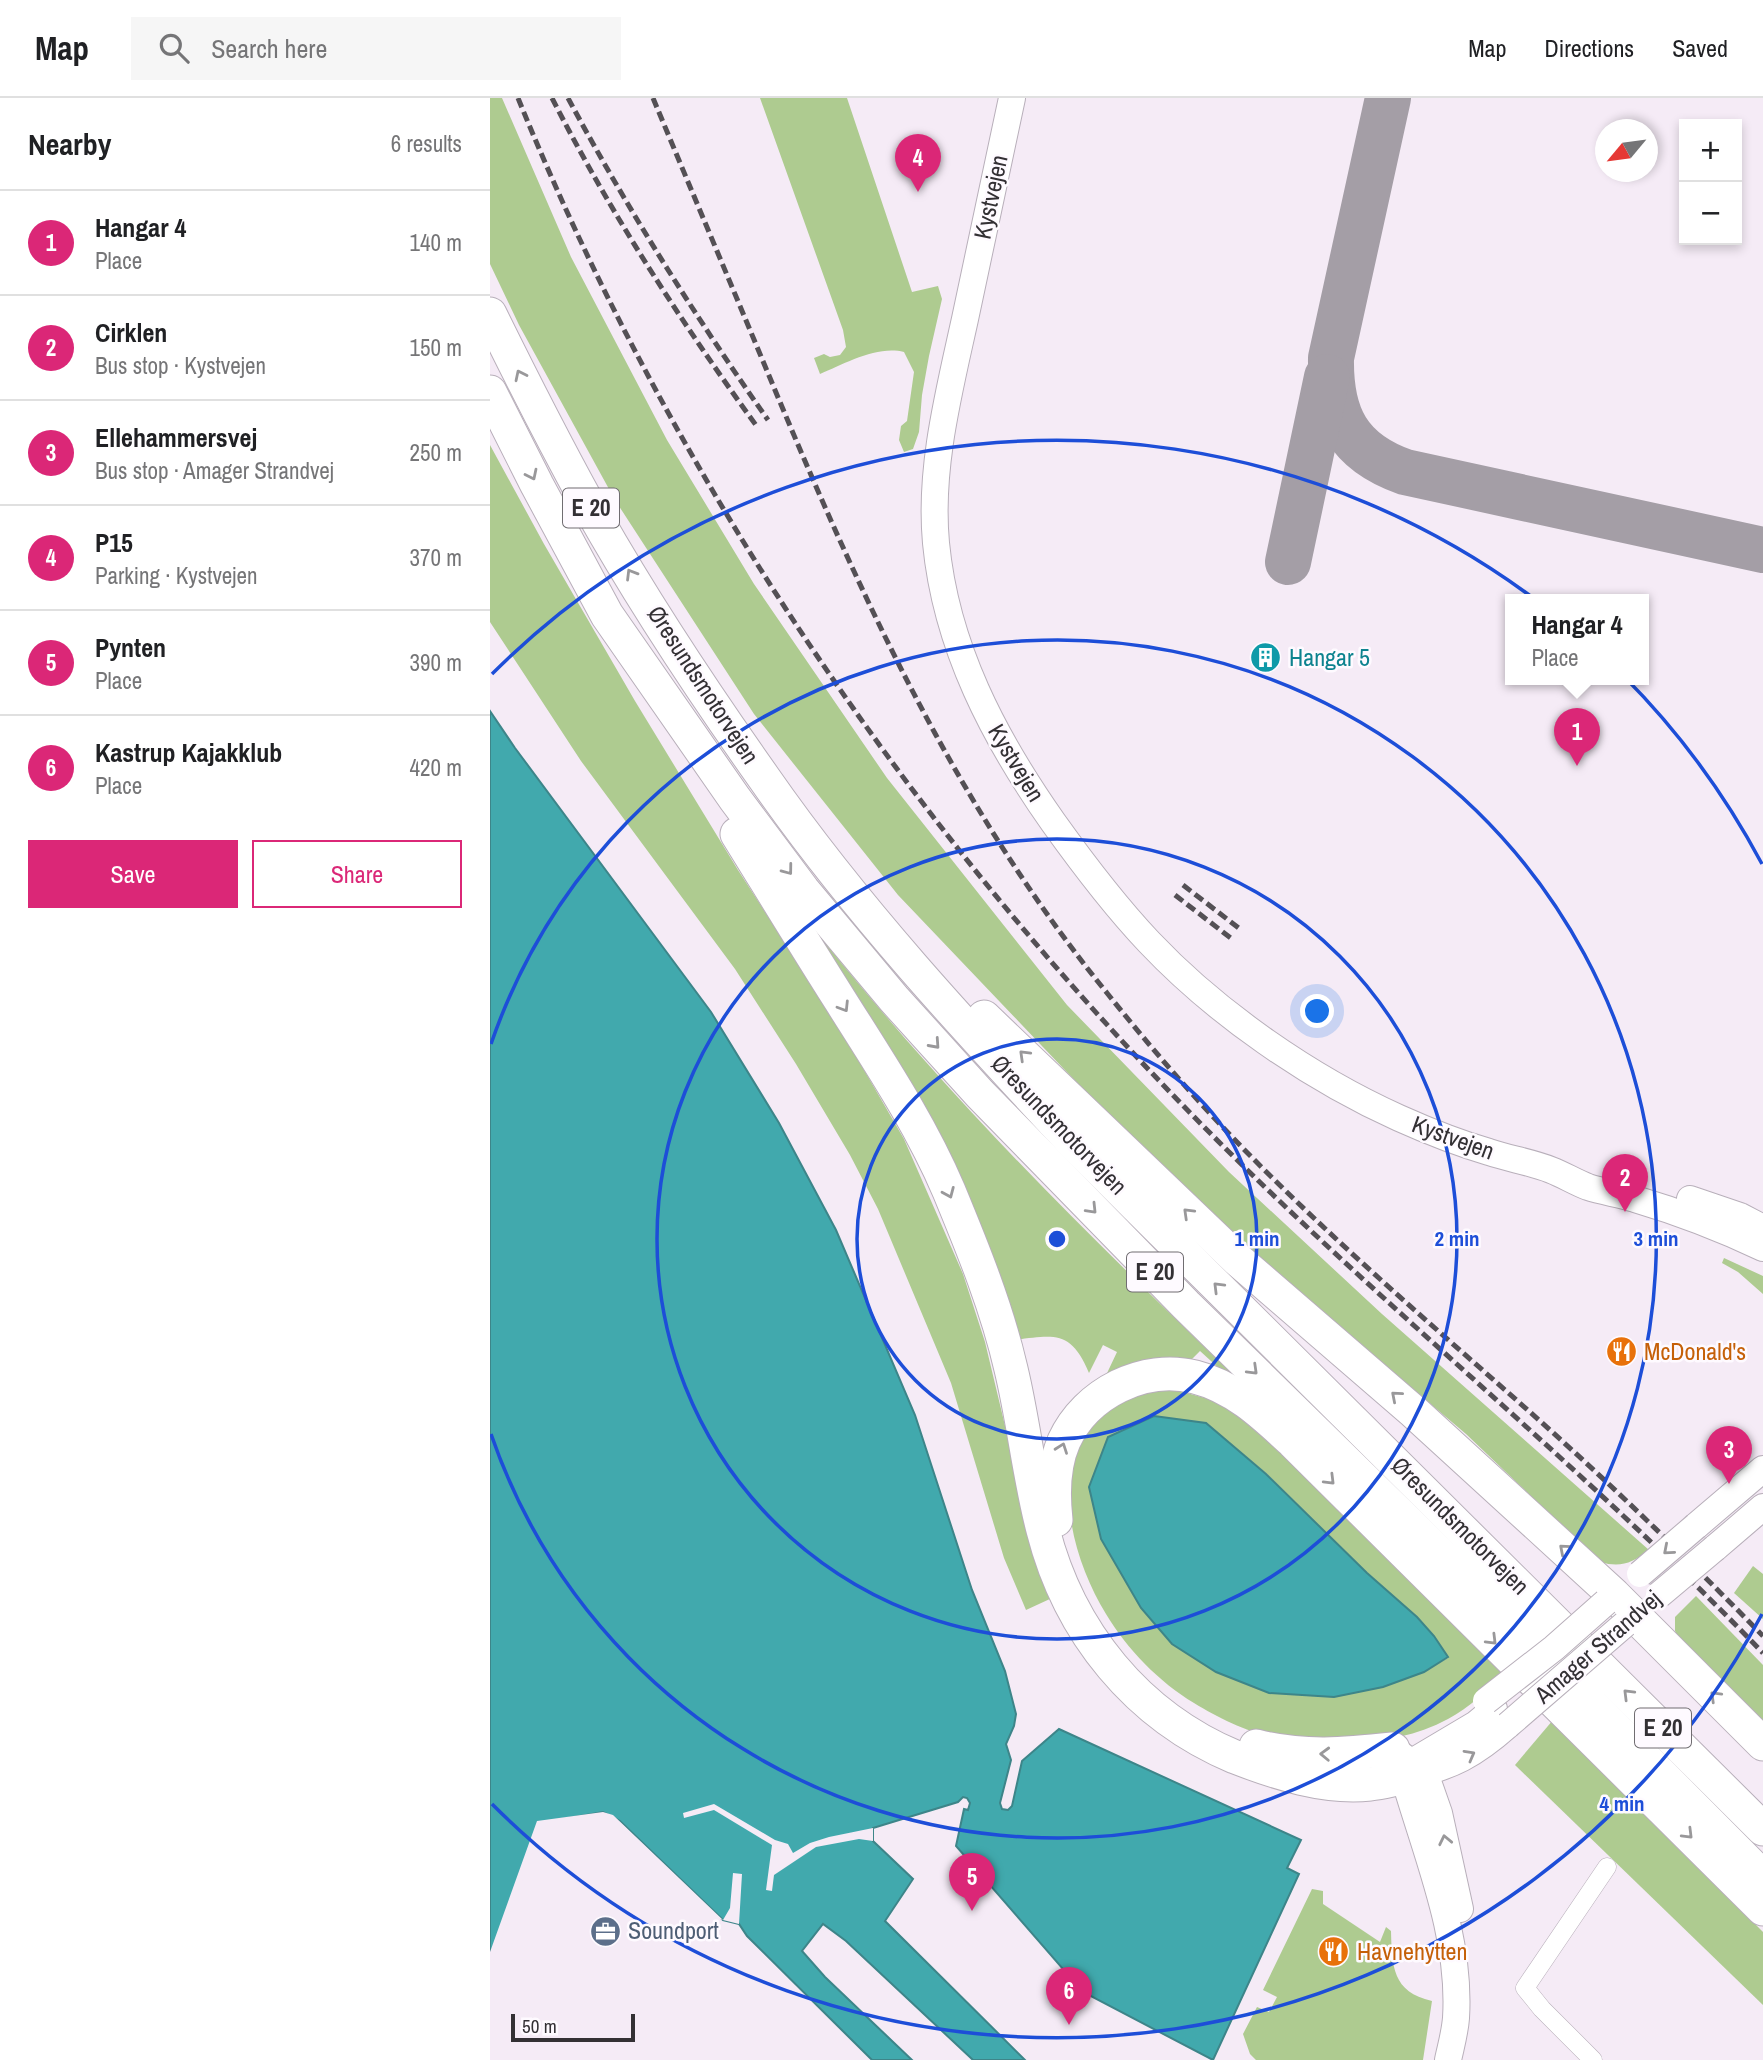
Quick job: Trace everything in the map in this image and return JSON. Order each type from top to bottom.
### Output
[{"type":"highway","name":"Øresundsmotorvejen","points":[[490,314],[588,503],[660,624],[765,780],[859,902],[994,1058],[1084,1154],[1763,1829]]},
{"type":"highway","name":"Øresundsmotorvejen","points":[[490,392],[607,615],[735,799],[803,890],[894,999],[980,1094],[1186,1305],[1517,1629],[1763,1877]]},
{"type":"highway","points":[[607,615],[798,934],[894,1085],[948,1189],[998,1315],[1038,1510],[1051,1558],[1064,1592],[1087,1636],[1113,1670],[1149,1705],[1179,1727],[1221,1751],[1283,1773],[1335,1783],[1369,1784],[1409,1765]]},
{"type":"highway","points":[[707,694],[767,758],[864,882],[978,1011],[1238,1260],[1414,1412],[1763,1745]]},
{"type":"highway","points":[[1409,1765],[1344,1755],[1270,1750],[1243,1742],[1217,1731],[1178,1708],[1126,1661],[1087,1604],[1067,1558],[1056,1521],[1054,1489],[1059,1455],[1070,1431],[1093,1403],[1129,1382],[1172,1374],[1196,1377],[1245,1400],[1293,1442],[1763,1909]]},
{"type":"street","name":"Kystvejen","points":[[1012,98],[952,379],[940,443],[935,494],[936,541],[949,612],[974,688],[997,735],[1026,783],[1087,869],[1150,943],[1220,1007],[1285,1054],[1394,1116],[1451,1140],[1549,1169],[1588,1187],[1698,1219],[1763,1248]]},
{"type":"street","name":"Kystvejen","points":[[1549,1169],[1576,1169],[1658,1189],[1740,1216],[1763,1228]]},
{"type":"street","name":"Amager Strandvej","points":[[1409,1765],[1440,1732],[1496,1712],[1620,1609],[1640,1574],[1763,1469]]},
{"type":"street","name":"Amager Strandvej","points":[[1409,1765],[1445,1767],[1482,1748],[1496,1712],[1554,1648],[1620,1609],[1659,1595],[1763,1507]]},
{"type":"street","points":[[1409,1765],[1408,1791],[1449,1929],[1457,1998],[1456,2021],[1448,2060]]},
{"type":"street","points":[[1409,1765],[1439,1813],[1468,1958],[1473,2004],[1462,2060]]},
{"type":"street","points":[[1592,2060],[1525,1988],[1607,1867]]},
{"type":"green space","points":[[490,98],[502,98],[571,257],[667,440],[754,584],[887,778],[1067,1005],[1229,1172],[1382,1314],[1649,1550],[1626,1563],[1600,1562],[1466,1434],[1269,1267],[1123,1131],[898,895],[754,714],[615,500],[519,325],[490,264]]},
{"type":"green space","points":[[760,98],[847,98],[912,292],[938,286],[942,299],[922,395],[919,432],[913,449],[904,452],[899,440],[901,426],[907,421],[914,372],[904,352],[872,353],[820,374],[814,358],[824,354],[830,357],[840,355],[846,347],[843,330]]},
{"type":"green space","points":[[490,445],[635,701],[738,870],[838,1025],[904,1139],[963,1274],[985,1342],[1024,1505],[1052,1598],[1026,1610],[1004,1558],[951,1383],[878,1209],[850,1155],[735,969],[581,761],[490,622]]},
{"type":"green space","points":[[796,907],[893,1024],[1005,1148],[1255,1395],[1245,1392],[1200,1351],[1191,1360],[1100,1388],[1117,1352],[1103,1345],[1089,1373],[1075,1349],[1060,1338],[1014,1340]]},
{"type":"green space","points":[[1724,1258],[1763,1276],[1763,1294],[1738,1272],[1722,1263]]},
{"type":"green space","points":[[1176,1390],[1216,1401],[1250,1422],[1506,1674],[1463,1709],[1433,1726],[1401,1736],[1353,1742],[1272,1736],[1252,1731],[1212,1714],[1168,1685],[1124,1640],[1094,1592],[1076,1543],[1070,1517],[1069,1491],[1072,1466],[1081,1443],[1100,1417],[1137,1394]],"holes":[[[1206,1423],[1267,1474],[1367,1573],[1417,1617],[1434,1636],[1448,1658],[1407,1677],[1334,1697]]]},
{"type":"green space","points":[[1753,1566],[1763,1574],[1763,1619],[1734,1593]]},
{"type":"green space","points":[[1696,1596],[1763,1665],[1763,1727],[1683,1646],[1675,1631],[1675,1617]]},
{"type":"green space","points":[[1553,1720],[1763,1932],[1763,2005],[1515,1765]]},
{"type":"green space","points":[[1312,1889],[1323,1891],[1323,1904],[1380,1942],[1386,1927],[1391,1931],[1392,1955],[1397,1976],[1409,1991],[1432,2001],[1423,2060],[1256,2060],[1250,2054],[1243,2034],[1257,2007],[1269,2012],[1277,1997],[1263,1990]]},
{"type":"water","points":[[490,711],[711,1012],[779,1123],[836,1230],[915,1415],[972,1590],[1005,1671],[1016,1714],[1006,1744],[1011,1760],[1000,1803],[1002,1809],[1008,1810],[1012,1806],[1022,1761],[1059,1729],[1301,1840],[1287,1868],[1299,1874],[1213,2060],[1083,1992],[956,1846],[964,1809],[968,1810],[970,1803],[963,1797],[958,1802],[873,1828],[873,1841],[913,1879],[885,1921],[1025,2060],[973,2060],[846,1941],[823,1924],[802,1951],[825,1977],[912,2060],[872,2060],[747,1936],[739,1924],[723,1920],[620,1821],[603,1812],[540,1823],[490,1959]]},
{"type":"water","points":[[1154,1416],[1206,1423],[1266,1474],[1367,1573],[1417,1617],[1448,1657],[1424,1672],[1383,1687],[1334,1697],[1269,1693],[1216,1672],[1172,1644],[1141,1608],[1101,1539],[1089,1487],[1108,1437]]},
{"type":"pier","points":[[714,1804],[775,1840],[788,1844],[793,1853],[810,1843],[829,1837],[873,1828],[873,1841],[859,1839],[816,1847],[774,1875],[772,1891],[766,1890],[772,1845],[714,1810],[684,1818],[683,1813]]},
{"type":"pier","points":[[603,1812],[613,1815],[723,1920],[714,1917],[617,1824],[603,1816],[542,1826],[490,1963],[490,1952],[537,1821]]},
{"type":"pier","points":[[733,1873],[742,1874],[739,1924],[723,1920],[730,1908]]},
{"type":"taxiway","points":[[1388,98],[1331,358],[1334,397],[1339,414],[1356,442],[1385,464],[1405,472],[1763,550]]},
{"type":"taxiway","points":[[1288,562],[1327,377]]},
{"type":"railway","points":[[518,98],[582,243],[653,386],[732,524],[819,658],[911,788],[1010,913],[1115,1033],[1225,1148],[1358,1275],[1631,1523],[1763,1653]]},
{"type":"railway","points":[[552,98],[598,184],[648,267],[758,428]]},
{"type":"railway","points":[[568,98],[663,262],[768,420]]},
{"type":"railway","points":[[653,98],[800,449],[873,612],[956,771],[1002,847],[1052,921],[1153,1049],[1270,1176],[1384,1283],[1597,1473],[1763,1636]]},
{"type":"railway","points":[[1183,885],[1240,929]]},
{"type":"railway","points":[[1175,895],[1232,939]]},
{"type":"place","name":"P15","points":[[918,192]]},
{"type":"place","name":"Hangar 5","points":[[1266,658]]},
{"type":"place","name":"Hangar 4","points":[[1577,766]]},
{"type":"place","name":"Cirklen","points":[[1625,1212]]},
{"type":"place","name":"McDonald's","points":[[1621,1352]]},
{"type":"place","name":"Ellehammersvej","points":[[1729,1484]]},
{"type":"place","name":"Pynten","points":[[972,1911]]},
{"type":"place","name":"Soundport","points":[[605,1931]]},
{"type":"place","name":"Havnehytten","points":[[1334,1952]]},
{"type":"place","name":"Kastrup Kajakklub","points":[[1069,2025]]}]
